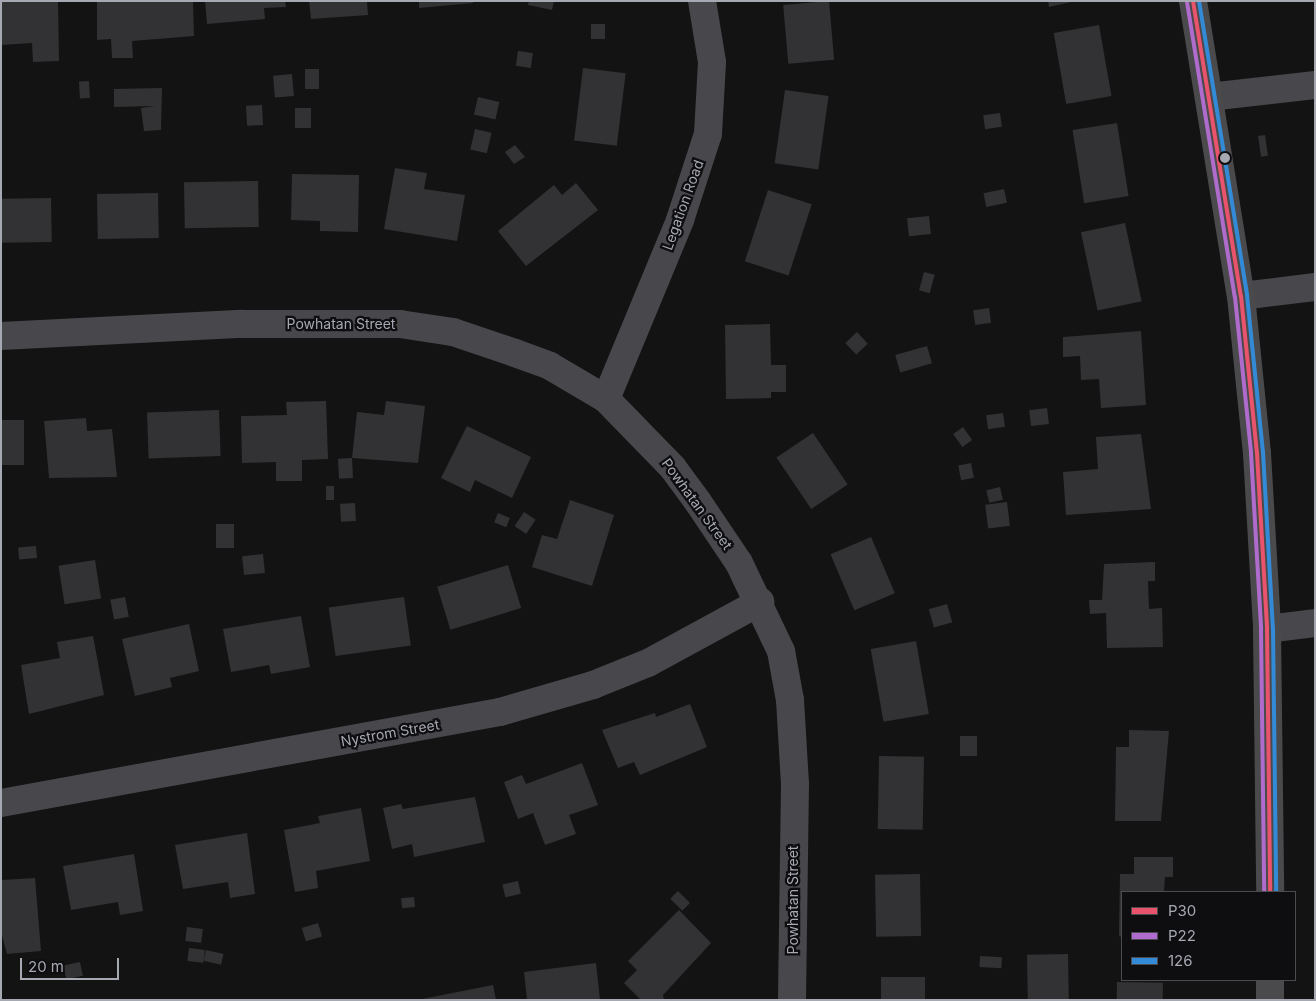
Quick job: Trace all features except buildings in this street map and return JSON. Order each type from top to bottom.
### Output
[{"type":"main road","points":[[1193,1],[1241,296],[1257,453],[1267,629],[1270,891]]},
{"type":"main road","points":[[1270,981],[1270,1000]]},
{"type":"street","name":"Legation Road","points":[[606,398],[680,220],[708,134],[712,62],[702,1]]},
{"type":"street","points":[[1209,97],[1315,85]]},
{"type":"street","points":[[1241,296],[1315,287]]},
{"type":"street","name":"Powhatan Street","points":[[1,336],[242,324],[400,324],[453,332],[515,353],[550,366],[606,398],[674,468],[739,563],[760,602],[781,651],[790,700],[795,784],[792,1000]]},
{"type":"street","name":"Nystrom Street","points":[[1,802],[500,712],[593,685],[648,663],[760,602]]},
{"type":"street","points":[[1267,629],[1315,623]]},
{"type":"transit line","name":"P30","points":[[1193,1],[1241,296],[1257,453],[1267,629],[1270,891]]},
{"type":"transit line","name":"126","points":[[1199,1],[1247,295],[1263,452],[1273,629],[1276,891]]},
{"type":"transit line","name":"P22","points":[[1187,2],[1235,297],[1251,453],[1261,629],[1264,891]]}]
